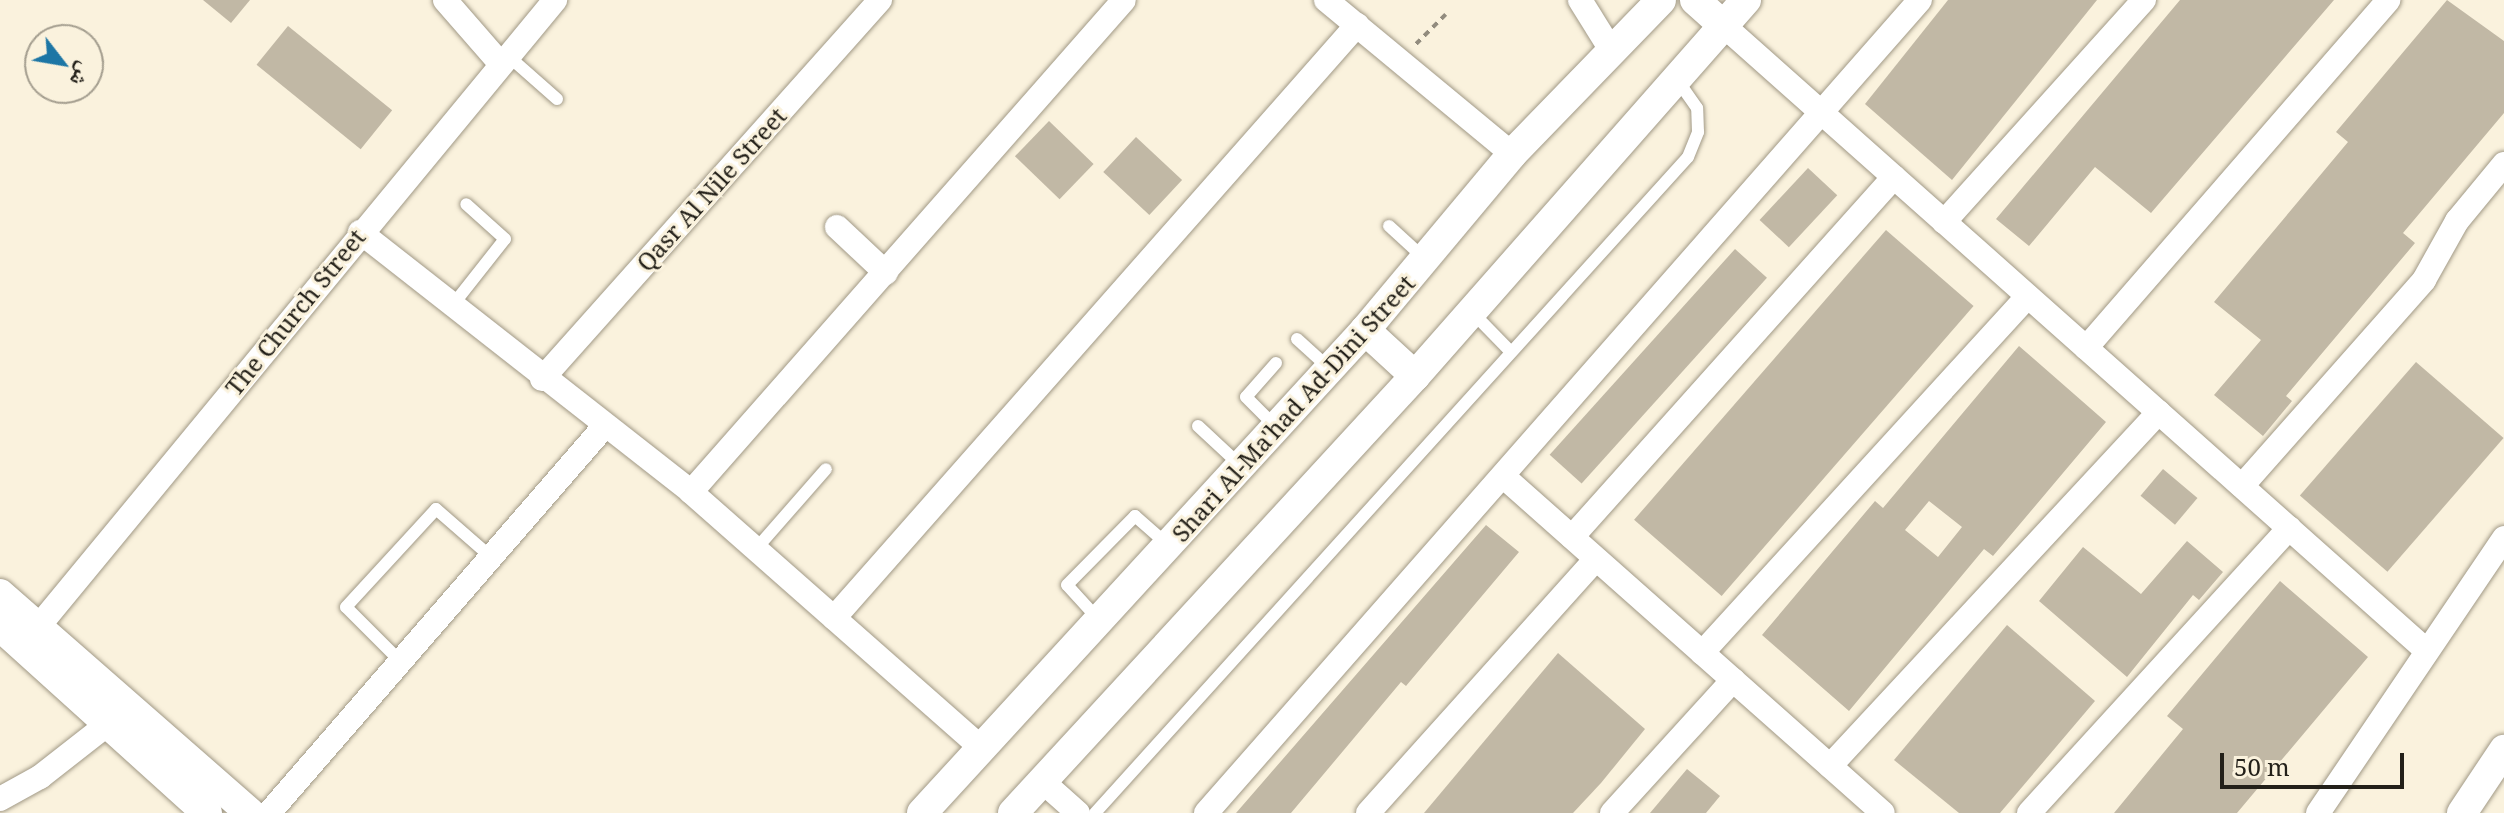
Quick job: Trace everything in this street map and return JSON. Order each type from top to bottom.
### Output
[{"type":"street","points":[[445,0],[503,58]]},
{"type":"street","name":"The Church Street","points":[[38,627],[503,58],[554,0]]},
{"type":"street","name":"Qasr Al Nile Street","points":[[542,379],[880,0]]},
{"type":"street","points":[[691,492],[1124,0]]},
{"type":"street","points":[[1326,0],[1512,154]]},
{"type":"street","points":[[1580,0],[1613,53]]},
{"type":"street","name":"Shari Al-Ma'had Ad-Dini Street","points":[[922,813],[1427,261],[1512,154],[1661,0]]},
{"type":"street","points":[[1695,0],[2427,651]]},
{"type":"street","points":[[1013,813],[1415,376],[1746,0]]},
{"type":"street","points":[[1206,813],[1824,115],[1920,0]]},
{"type":"street","points":[[1944,222],[2144,0]]},
{"type":"street","points":[[2086,348],[2388,0]]},
{"type":"street","points":[[834,618],[1357,25]]},
{"type":"street","points":[[2242,486],[2424,280],[2457,221],[2504,164]]},
{"type":"street","points":[[1572,537],[1894,177]]},
{"type":"street","points":[[837,227],[886,273]]},
{"type":"street","points":[[360,232],[603,428],[691,492],[981,748]]},
{"type":"street","points":[[1702,653],[2028,296]]},
{"type":"street","points":[[1365,330],[1415,376]]},
{"type":"street","points":[[1830,766],[2159,412]]},
{"type":"street","points":[[269,813],[603,428]]},
{"type":"street","points":[[1504,477],[1830,766],[1872,810]]},
{"type":"street","points":[[2029,813],[2289,528]]},
{"type":"street","points":[[2318,813],[2504,538]]},
{"type":"street","points":[[1368,813],[1596,559]]},
{"type":"street","points":[[0,594],[250,813]]},
{"type":"street","points":[[0,626],[207,813]]},
{"type":"street","points":[[1612,813],[1733,680]]},
{"type":"street","points":[[0,799],[40,777],[109,723]]},
{"type":"street","points":[[2462,813],[2504,750]]},
{"type":"street","points":[[1042,781],[1078,813]]},
{"type":"lane","points":[[503,58],[557,99]]},
{"type":"lane","points":[[1095,813],[1688,157],[1698,132],[1697,108],[1675,78]]},
{"type":"lane","points":[[452,306],[505,239],[466,204]]},
{"type":"lane","points":[[1389,226],[1427,261]]},
{"type":"lane","points":[[1471,311],[1510,351]]},
{"type":"lane","points":[[1297,339],[1330,369]]},
{"type":"lane","points":[[1276,363],[1246,397],[1277,427]]},
{"type":"lane","points":[[1198,426],[1240,466]]},
{"type":"lane","points":[[756,549],[826,469]]},
{"type":"lane","points":[[400,661],[346,607],[436,509],[491,557]]},
{"type":"lane","points":[[1099,620],[1067,585],[1135,516],[1168,545]]},
{"type":"path","points":[[1400,61],[1446,14]]},
{"type":"building","points":[[203,0],[250,0],[231,23]]},
{"type":"building","points":[[1948,0],[2097,0],[1952,180],[1865,104]]},
{"type":"building","points":[[2180,0],[2334,0],[2151,213],[2095,167],[2029,246],[1996,219]]},
{"type":"building","points":[[2447,0],[2504,41],[2504,113],[2403,233],[2415,243],[2286,396],[2292,401],[2263,436],[2214,395],[2261,340],[2214,302],[2348,142],[2336,132]]},
{"type":"building","points":[[288,26],[392,110],[361,149],[257,65]]},
{"type":"building","points":[[1049,121],[1094,164],[1060,199],[1015,156]]},
{"type":"building","points":[[1136,137],[1182,180],[1149,215],[1103,172]]},
{"type":"building","points":[[1808,168],[1837,195],[1789,247],[1760,220]]},
{"type":"building","points":[[1886,230],[1974,306],[1722,596],[1634,520]]},
{"type":"building","points":[[1735,249],[1767,278],[1582,484],[1550,455]]},
{"type":"building","points":[[2019,346],[2106,422],[1993,556],[1984,549],[1849,711],[1762,635],[1875,501],[1883,508]],"holes":[[[1929,501],[1962,527],[1938,557],[1905,530]]]},
{"type":"building","points":[[2416,362],[2504,438],[2387,572],[2300,496]]},
{"type":"building","points":[[2163,469],[2197,498],[2175,525],[2141,496]]},
{"type":"building","points":[[1486,525],[1519,552],[1406,686],[1401,682],[1291,813],[1236,813]]},
{"type":"building","points":[[2187,541],[2223,572],[2199,600],[2193,595],[2127,677],[2039,601],[2083,547],[2141,594]]},
{"type":"building","points":[[2280,581],[2368,657],[2237,813],[2114,813],[2183,729],[2167,716]]},
{"type":"building","points":[[2007,625],[2095,701],[2000,813],[1959,813],[1894,760]]},
{"type":"building","points":[[1558,653],[1645,729],[1601,783],[1573,813],[1424,813]]},
{"type":"building","points":[[1687,769],[1720,796],[1706,813],[1650,813]]}]
